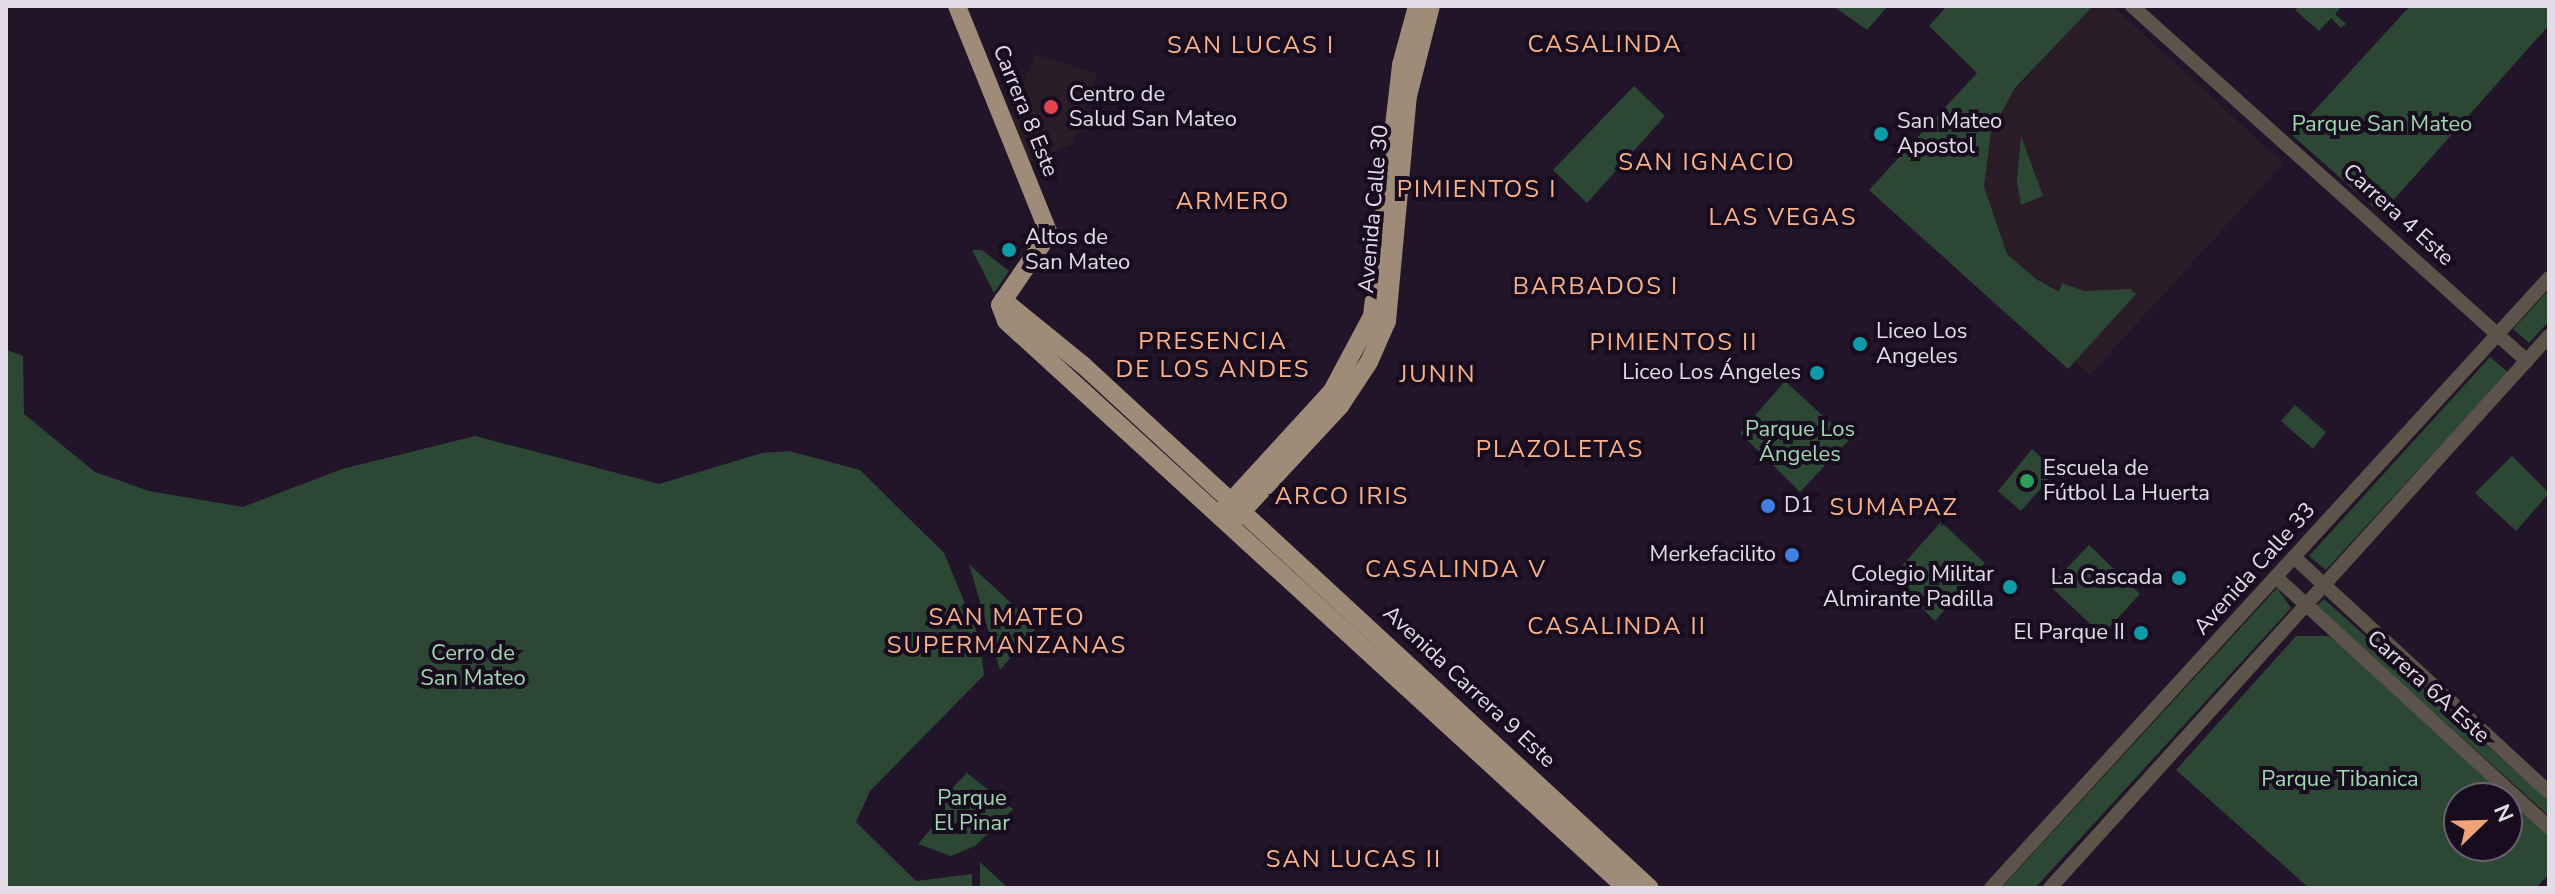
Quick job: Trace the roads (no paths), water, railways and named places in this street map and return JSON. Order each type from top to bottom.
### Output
[{"type":"main road","name":"Carrera 8 Este","points":[[957,6],[1049,234],[1002,302]]},
{"type":"main road","name":"Avenida Calle 30","points":[[1230,513],[1332,391],[1372,316],[1399,76],[1417,6]]},
{"type":"main road","name":"Avenida Calle 30","points":[[1230,513],[1340,406],[1369,362],[1387,321],[1408,96],[1431,6]]},
{"type":"main road","name":"Avenida Carrera 9 Este","points":[[1002,302],[1083,365],[1230,513],[1626,888]]},
{"type":"main road","name":"Avenida Carrera 9 Este","points":[[1230,513],[1650,888]]},
{"type":"street","name":"Carrera 4 Este","points":[[2132,6],[2527,361]]},
{"type":"street","name":"Avenida Calle 33","points":[[1991,888],[2278,579],[2549,278]]},
{"type":"street","points":[[2050,888],[2549,336]]},
{"type":"street","name":"Carrera 6A Este","points":[[2295,558],[2549,792]]},
{"type":"street","name":"Carrera 6A Este","points":[[2278,579],[2549,827]]},
{"type":"place","name":"Centro de Salud San Mateo","points":[[1051,107]]},
{"type":"place","name":"San Mateo Apostol","points":[[1881,134]]},
{"type":"place","name":"Altos de San Mateo","points":[[1009,250]]},
{"type":"place","name":"Liceo Los Angeles","points":[[1860,344]]},
{"type":"place","name":"Liceo Los Ángeles","points":[[1817,373]]},
{"type":"place","name":"Escuela de Fútbol La Huerta","points":[[2027,481]]},
{"type":"place","name":"D1","points":[[1768,506]]},
{"type":"place","name":"Merkefacilito","points":[[1792,555]]},
{"type":"place","name":"La Cascada","points":[[2179,578]]},
{"type":"place","name":"Colegio Militar Almirante Padilla","points":[[2010,587]]},
{"type":"place","name":"El Parque II","points":[[2141,633]]},
{"type":"district","name":"CASALINDA","points":[[1605,45]]},
{"type":"district","name":"SAN LUCAS I","points":[[1251,46]]},
{"type":"district","name":"SAN IGNACIO","points":[[1707,163]]},
{"type":"district","name":"PIMIENTOS I","points":[[1477,190]]},
{"type":"district","name":"ARMERO","points":[[1233,202]]},
{"type":"district","name":"LAS VEGAS","points":[[1783,218]]},
{"type":"district","name":"BARBADOS I","points":[[1596,287]]},
{"type":"district","name":"PIMIENTOS II","points":[[1674,343]]},
{"type":"district","name":"PRESENCIA DE LOS ANDES","points":[[1213,356]]},
{"type":"district","name":"JUNIN","points":[[1438,375]]},
{"type":"district","name":"PLAZOLETAS","points":[[1560,450]]},
{"type":"district","name":"ARCO IRIS","points":[[1342,497]]},
{"type":"district","name":"SUMAPAZ","points":[[1894,508]]},
{"type":"district","name":"CASALINDA V","points":[[1456,570]]},
{"type":"district","name":"CASALINDA II","points":[[1617,627]]},
{"type":"district","name":"SAN MATEO SUPERMANZANAS","points":[[1007,632]]},
{"type":"district","name":"SAN LUCAS II","points":[[1354,860]]},
{"type":"park label","name":"Parque San Mateo","points":[[2382,125]]},
{"type":"park label","name":"Parque Los Ángeles","points":[[1800,442]]},
{"type":"park label","name":"Cerro de San Mateo","points":[[473,666]]},
{"type":"park label","name":"Parque Tibanica","points":[[2340,780]]},
{"type":"park label","name":"Parque El Pinar","points":[[972,810]]}]
